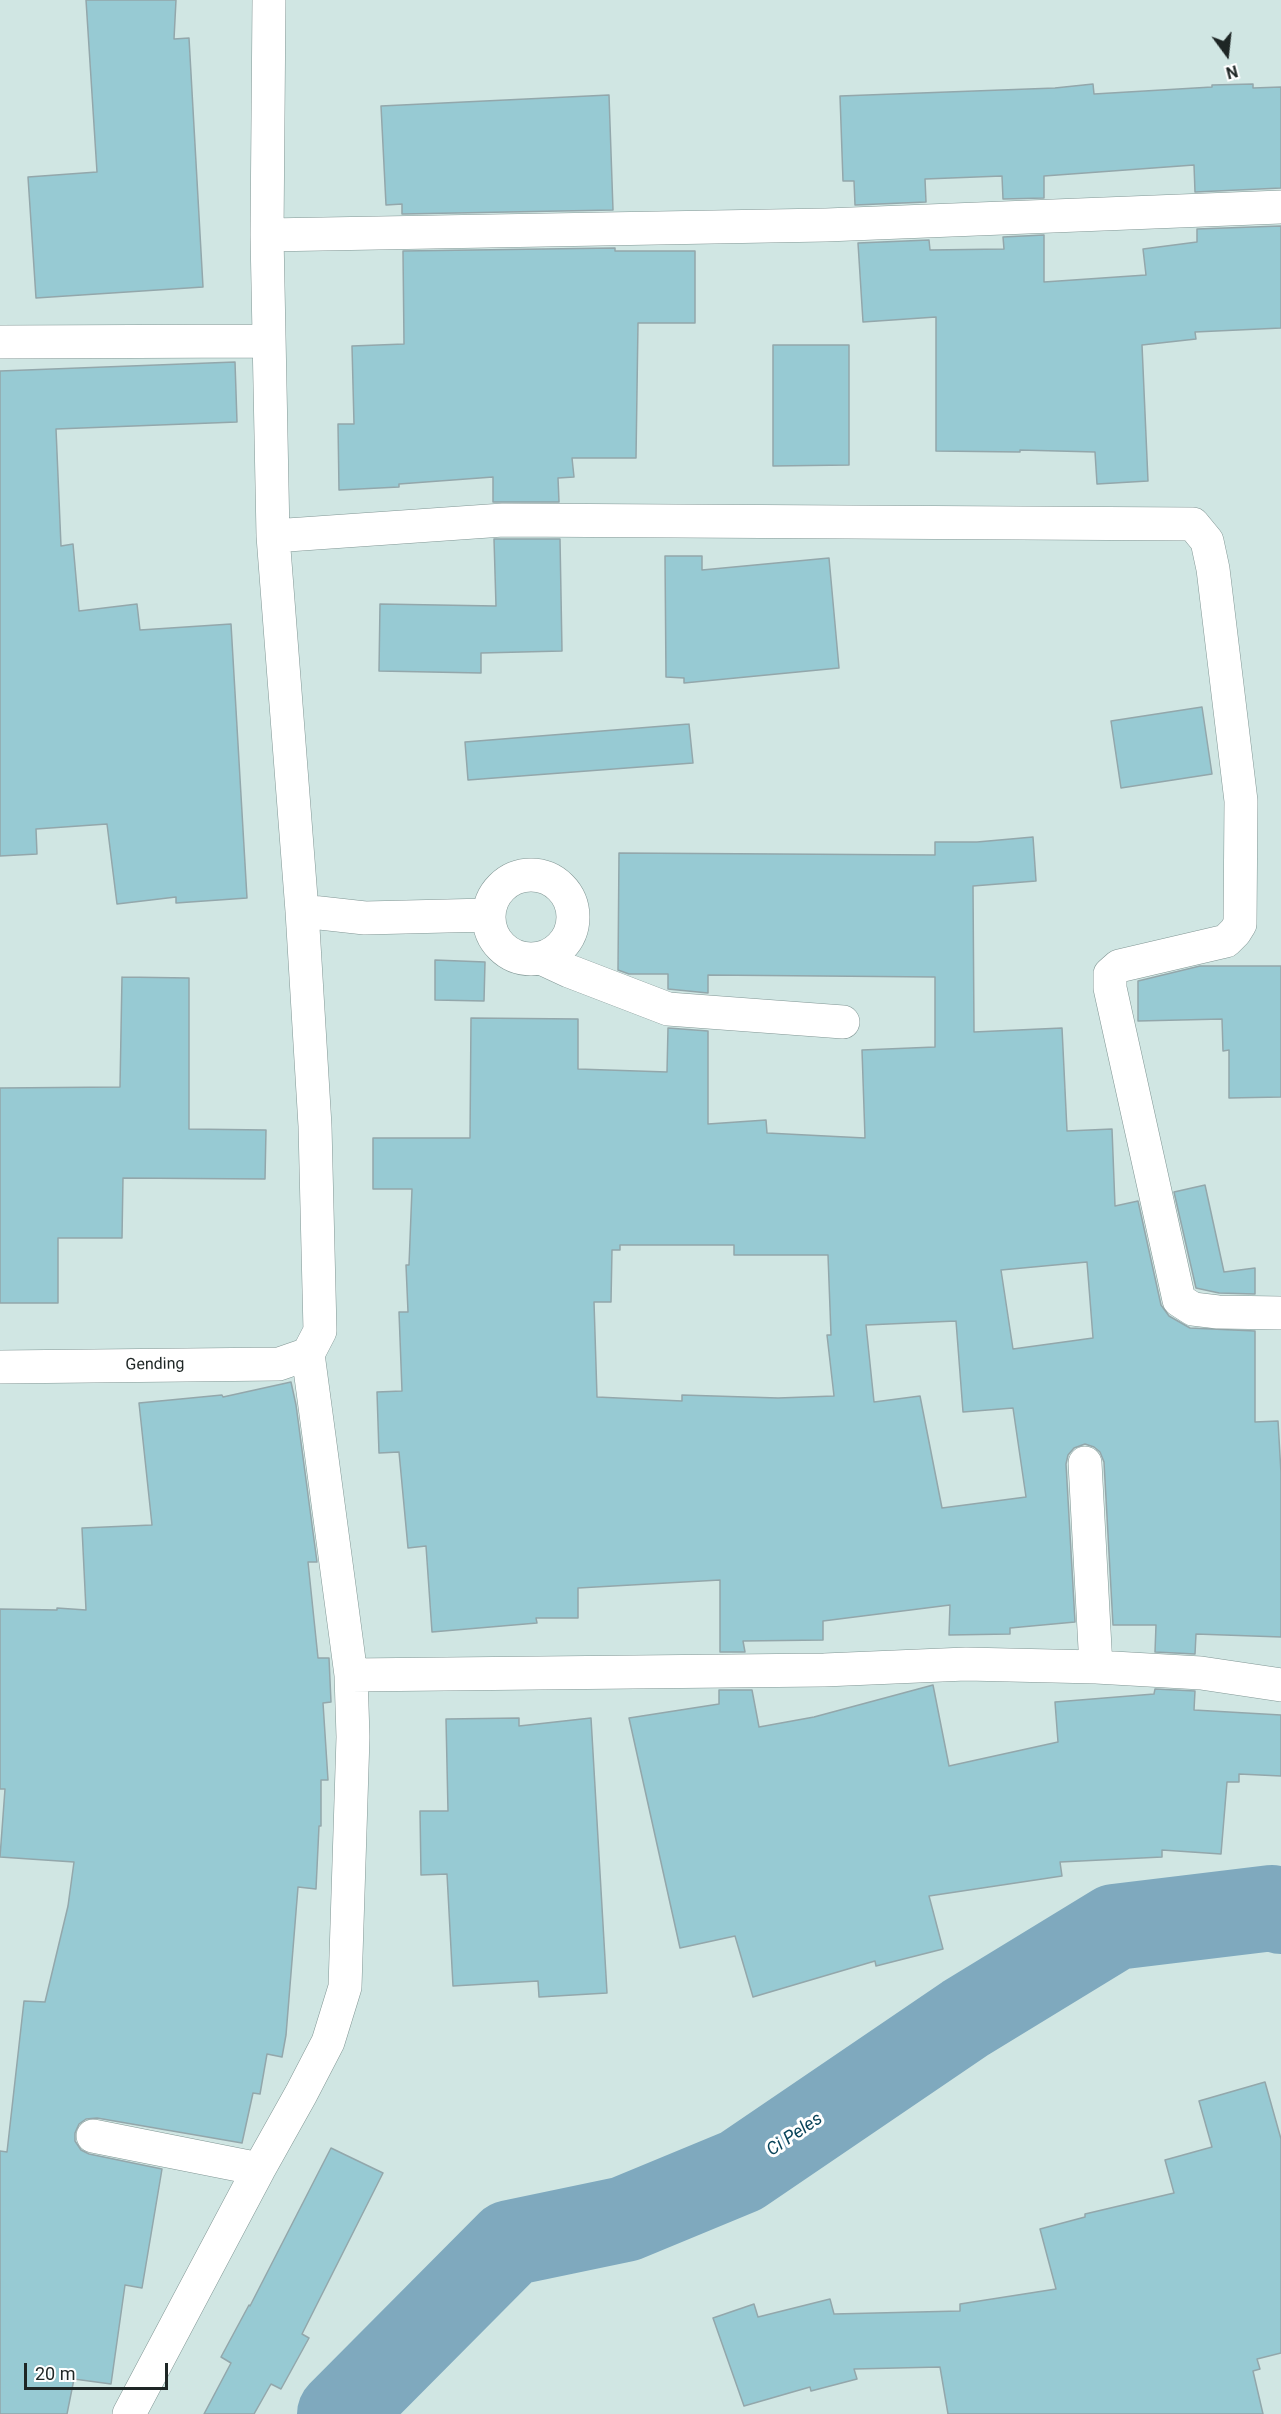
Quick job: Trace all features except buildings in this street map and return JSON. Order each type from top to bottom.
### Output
[{"type":"street","points":[[129,2414],[328,2042],[345,1988],[353,1737],[351,1675],[308,1354],[320,1331],[315,1126],[302,911],[273,536],[267,235],[269,0]]},
{"type":"street","points":[[267,235],[826,225],[1281,207]]},
{"type":"street","points":[[0,342],[269,341]]},
{"type":"street","points":[[273,536],[503,520],[1193,524],[1207,541],[1213,569],[1241,801],[1240,924],[1226,940],[1119,966],[1110,974],[1110,988],[1179,1300],[1192,1309],[1218,1312],[1281,1313]]},
{"type":"street","points":[[541,958],[555,951],[566,940],[572,926],[573,910],[568,896],[558,884],[544,876],[528,875],[513,878],[500,887],[492,900],[488,915],[490,931],[498,944],[510,954],[525,958],[541,958],[669,1010],[843,1022]]},
{"type":"street","points":[[302,911],[365,918],[488,915]]},
{"type":"street","name":"Gending","points":[[0,1367],[279,1364],[308,1354]]},
{"type":"street","points":[[1085,1463],[1096,1667]]},
{"type":"street","points":[[351,1675],[824,1670],[966,1664],[1096,1667],[1201,1673],[1281,1685]]},
{"type":"street","points":[[93,2136],[259,2169]]},
{"type":"waterway","name":"Ci Peles","points":[[340,2414],[510,2243],[625,2219],[741,2171],[966,2018],[1115,1927],[1272,1908],[1281,1911]]}]
